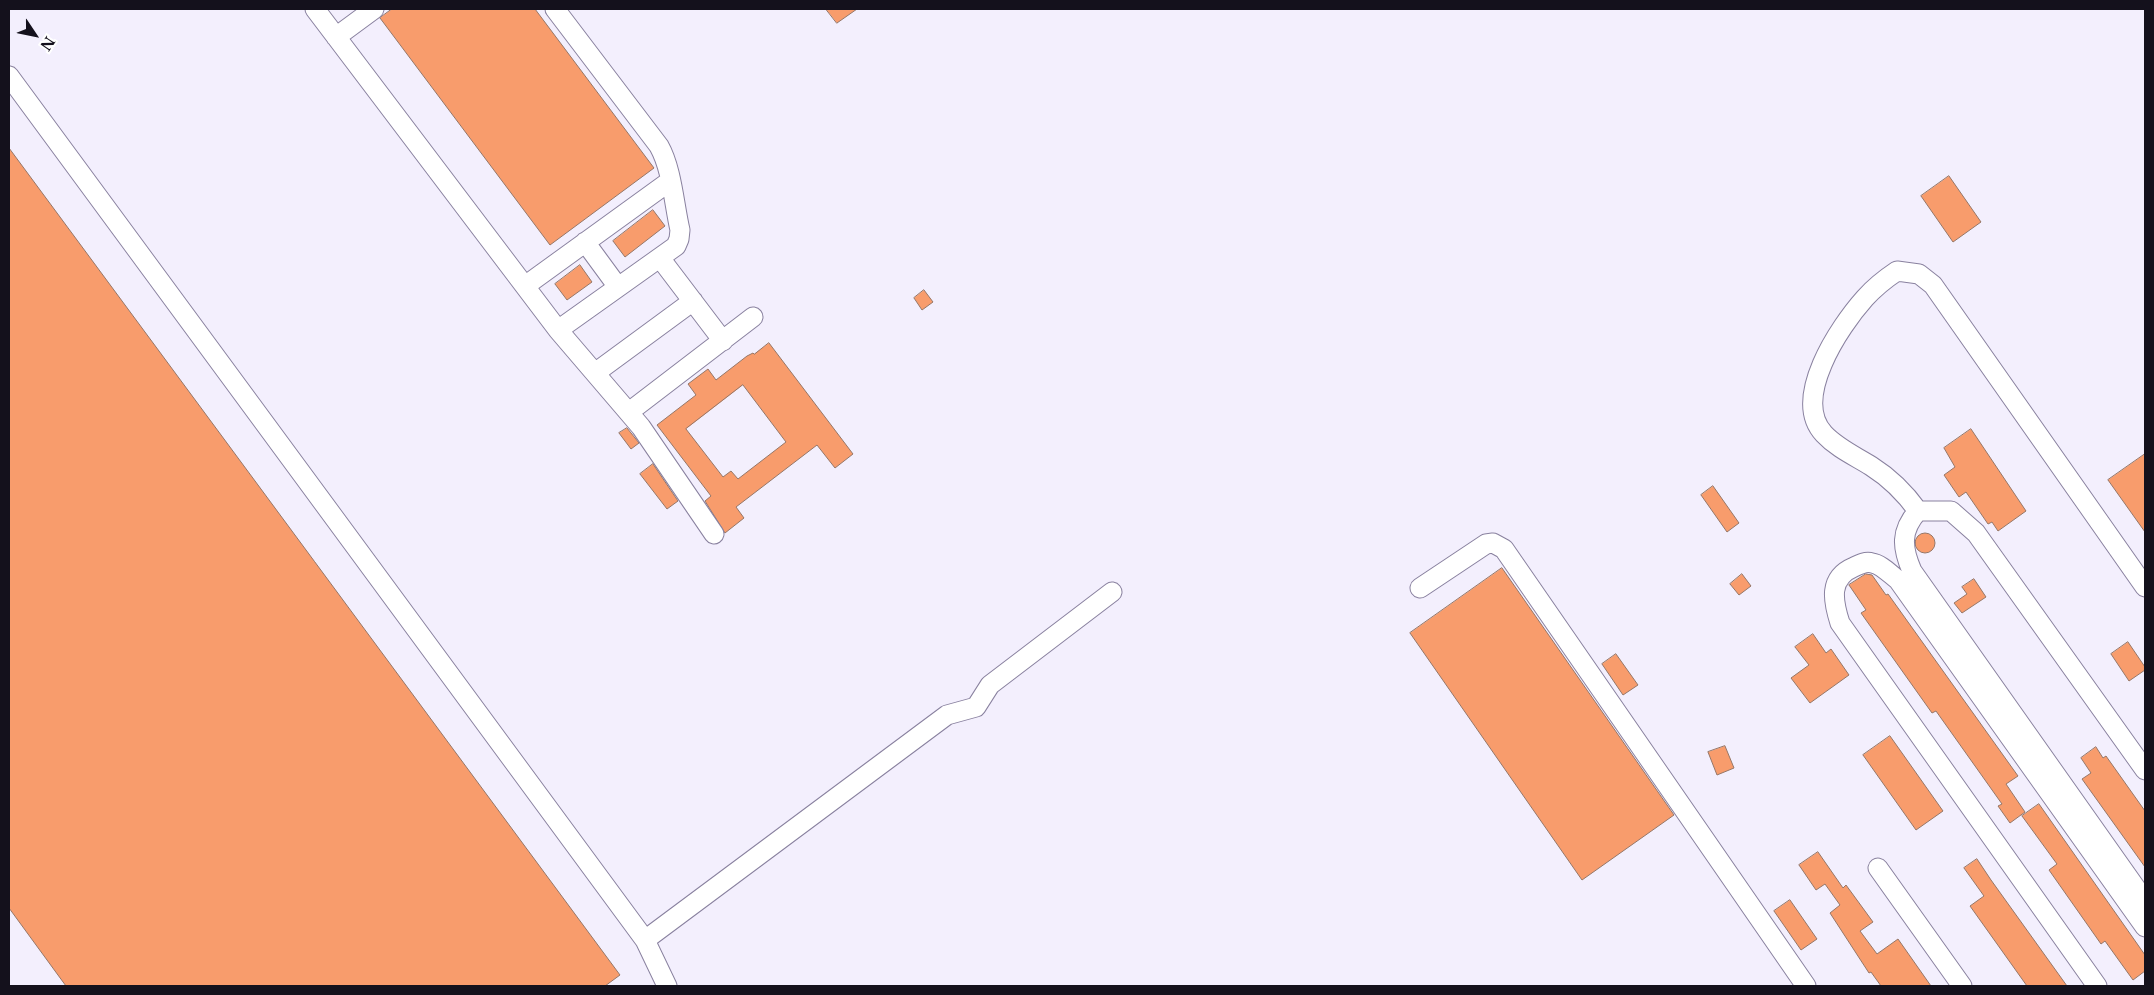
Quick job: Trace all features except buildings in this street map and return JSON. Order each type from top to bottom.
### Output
[{"type":"lane","points":[[315,9],[558,330],[629,412],[714,534]]},
{"type":"lane","points":[[555,9],[665,156],[680,230],[676,246],[558,330]]},
{"type":"lane","points":[[336,37],[371,10]]},
{"type":"lane","points":[[9,76],[645,940],[667,986]]},
{"type":"lane","points":[[525,286],[670,181]]},
{"type":"lane","points":[[585,242],[618,287]]},
{"type":"lane","points":[[660,258],[723,341]]},
{"type":"lane","points":[[1918,511],[1909,498],[1886,476],[1843,449],[1823,433],[1816,422],[1812,407],[1820,370],[1838,336],[1865,298],[1880,283],[1897,271],[1919,274],[1933,285],[2145,587]]},
{"type":"lane","points":[[595,373],[693,301]]},
{"type":"lane","points":[[629,412],[753,317]]},
{"type":"lane","points":[[2145,770],[1976,533],[1951,511],[1918,511],[1910,520],[1904,534],[1903,545],[1912,571],[2145,901]]},
{"type":"lane","points":[[1420,588],[1486,544],[1493,543],[1504,549],[1806,986]]},
{"type":"lane","points":[[2097,986],[1840,623],[1833,592],[1837,580],[1847,570],[1863,563],[1873,562],[1898,580],[2145,927]]},
{"type":"lane","points":[[645,940],[947,715],[976,707],[990,685],[1112,592]]},
{"type":"lane","points":[[1878,868],[1962,986]]}]
